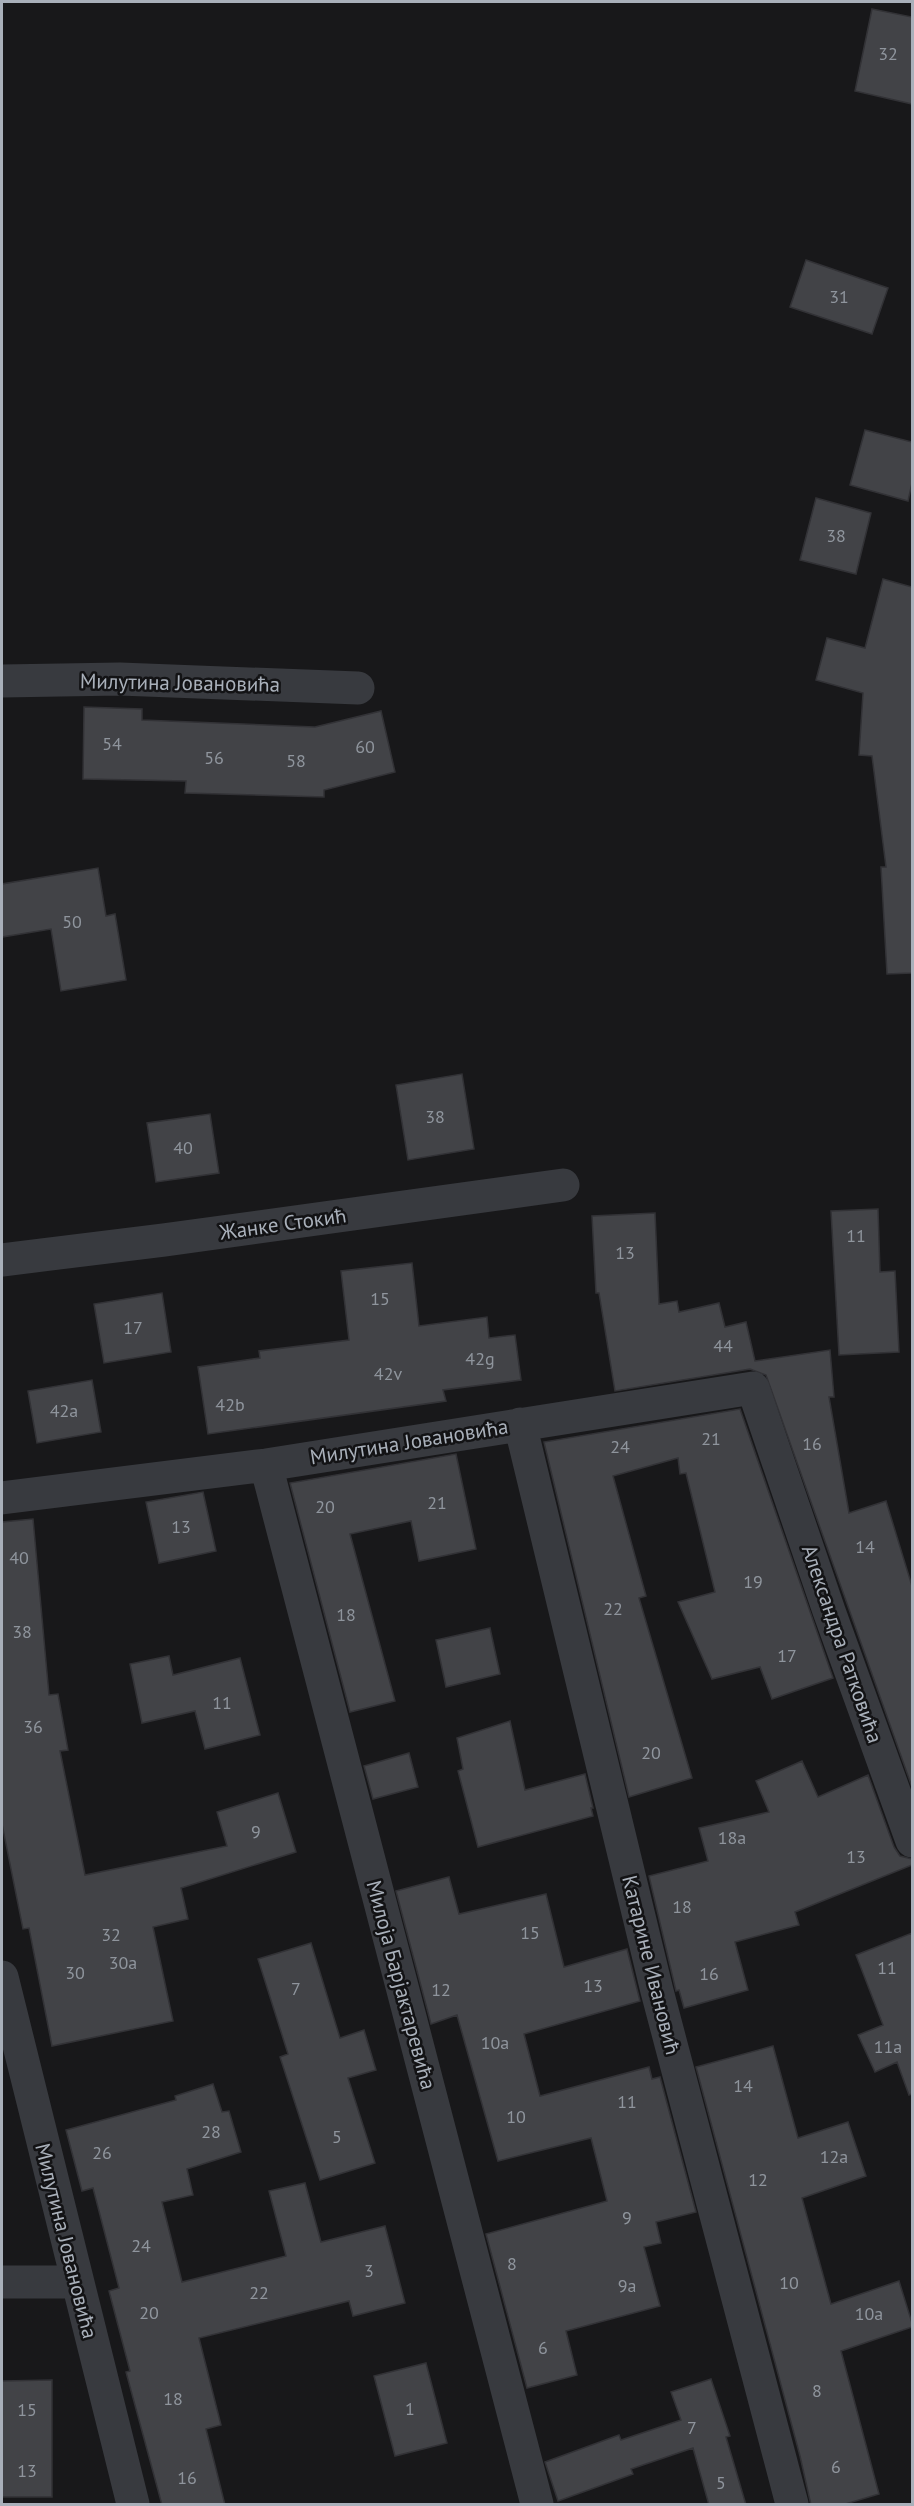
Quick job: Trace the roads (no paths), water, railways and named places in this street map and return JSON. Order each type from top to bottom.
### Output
[{"type":"street","name":"Милутина Јовановића","points":[[2,681],[120,679],[358,688]]},
{"type":"street","name":"Жанке Стокић","points":[[2,1260],[563,1185]]},
{"type":"street","name":"Милутина Јовановића","points":[[2,1498],[266,1465],[753,1388],[774,1446]]},
{"type":"street","name":"Катарине Ивановић","points":[[520,1424],[657,1991],[792,2505]]},
{"type":"street","name":"Александра Ратковића","points":[[774,1446],[829,1611],[912,1841]]},
{"type":"street","name":"Милоја Барјактаревића","points":[[266,1465],[537,2505]]},
{"type":"street","name":"Милутина Јовановића","points":[[2,1977],[133,2505]]},
{"type":"street","points":[[2,2282],[76,2282]]}]
